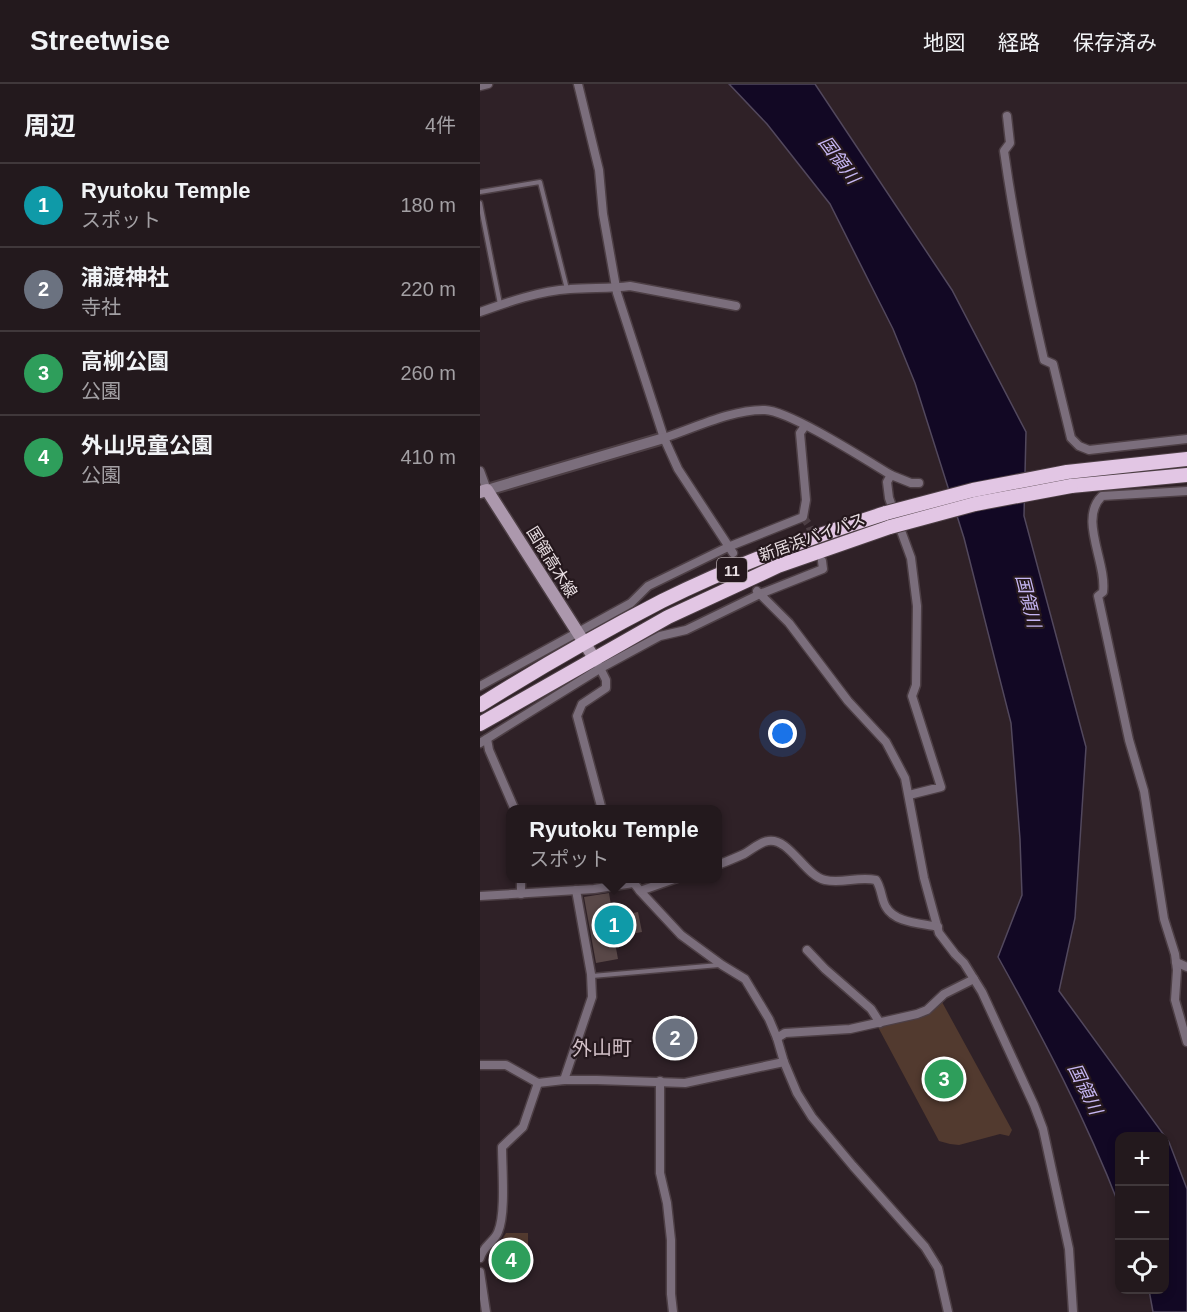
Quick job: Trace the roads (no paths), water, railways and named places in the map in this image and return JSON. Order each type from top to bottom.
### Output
[{"type":"highway","name":"新居浜バイパス","points":[[480,724],[597,663],[668,616],[778,566],[888,520],[973,490],[1067,472],[1187,459]]},
{"type":"highway","name":"新居浜バイパス","points":[[480,705],[580,637],[774,551],[888,520],[1071,486],[1187,475]]},
{"type":"main road","name":"国領高木線","points":[[484,491],[597,663]]},
{"type":"street","points":[[480,86],[488,84]]},
{"type":"street","points":[[578,84],[599,170],[603,214],[616,286],[664,438],[678,469],[731,550]]},
{"type":"street","points":[[1008,117],[1010,143],[1004,151],[1022,265],[1044,360],[1053,364],[1071,438],[1079,446],[1089,450],[1187,439]]},
{"type":"street","points":[[480,312],[500,304],[567,289],[616,286],[630,286],[736,306]]},
{"type":"street","points":[[480,471],[484,491],[664,438],[727,416],[756,411],[773,411],[805,426],[891,475],[911,483],[920,483]]},
{"type":"street","points":[[480,686],[580,637],[631,603],[648,586],[803,518],[806,501],[800,432],[805,426]]},
{"type":"street","points":[[891,475],[887,482],[889,498],[911,558],[917,606],[916,685],[912,696],[941,786],[909,795]]},
{"type":"street","points":[[1187,491],[1102,496],[1094,504],[1092,522],[1104,580],[1103,592],[1098,596],[1129,740],[1144,791],[1164,919],[1175,954],[1175,1000],[1187,1042]]},
{"type":"street","points":[[513,805],[483,741],[597,663],[660,636],[686,630],[758,593],[823,569],[822,561]]},
{"type":"street","points":[[758,593],[789,623],[848,701],[886,742],[905,778],[924,878],[939,933],[974,979],[1030,1096],[1043,1129],[1069,1250],[1073,1312]]},
{"type":"street","points":[[597,663],[606,680],[606,688],[582,704],[578,716],[601,805]]},
{"type":"street","points":[[722,863],[768,841],[777,842],[792,853],[813,875],[824,880],[837,881],[855,878],[876,880],[881,888],[885,906],[897,918],[938,927]]},
{"type":"street","points":[[521,883],[521,894]]},
{"type":"street","points":[[480,896],[576,890],[620,883]]},
{"type":"street","points":[[634,883],[681,934],[745,979],[769,1019],[797,1093],[812,1117],[925,1247],[938,1268],[948,1312]]},
{"type":"street","points":[[640,891],[665,883]]},
{"type":"street","points":[[564,1080],[592,997],[591,976],[576,890]]},
{"type":"street","points":[[807,950],[871,1009],[880,1023]]},
{"type":"street","points":[[1176,962],[1187,967]]},
{"type":"street","points":[[777,1038],[785,1034],[850,1029],[927,1010],[944,994],[974,979]]},
{"type":"street","points":[[480,1065],[507,1065],[538,1083],[564,1080],[685,1083],[784,1062]]},
{"type":"street","points":[[660,1081],[660,1173],[668,1203],[673,1312]]},
{"type":"street","points":[[481,1253],[498,1232],[501,1220],[502,1147],[523,1127],[538,1083]]},
{"type":"street","points":[[480,1272],[486,1312]]},
{"type":"lane","points":[[480,192],[540,182],[567,289]]},
{"type":"lane","points":[[480,203],[500,304]]},
{"type":"lane","points":[[591,976],[722,965]]},
{"type":"water","name":"国領川","points":[[729,84],[815,84],[952,290],[1026,432],[1024,516],[1086,747],[1075,918],[1059,991],[1162,1132],[1115,1132],[1115,1195],[1063,1079],[998,957],[1022,895],[1011,723],[964,538],[915,383],[893,329],[830,204],[767,124]]},
{"type":"water","points":[[1169,1142],[1187,1189],[1187,1312],[1153,1312],[1150,1294],[1169,1294]]},
{"type":"tunnel","points":[[803,517],[809,525],[820,555]]},
{"type":"place","name":"Ryutoku Temple","points":[[614,925]]},
{"type":"place","name":"浦渡神社","points":[[675,1038]]},
{"type":"place","name":"高柳公園","points":[[944,1079]]},
{"type":"place","name":"外山児童公園","points":[[511,1260]]},
{"type":"district","name":"外山町","points":[[602,1048]]}]
